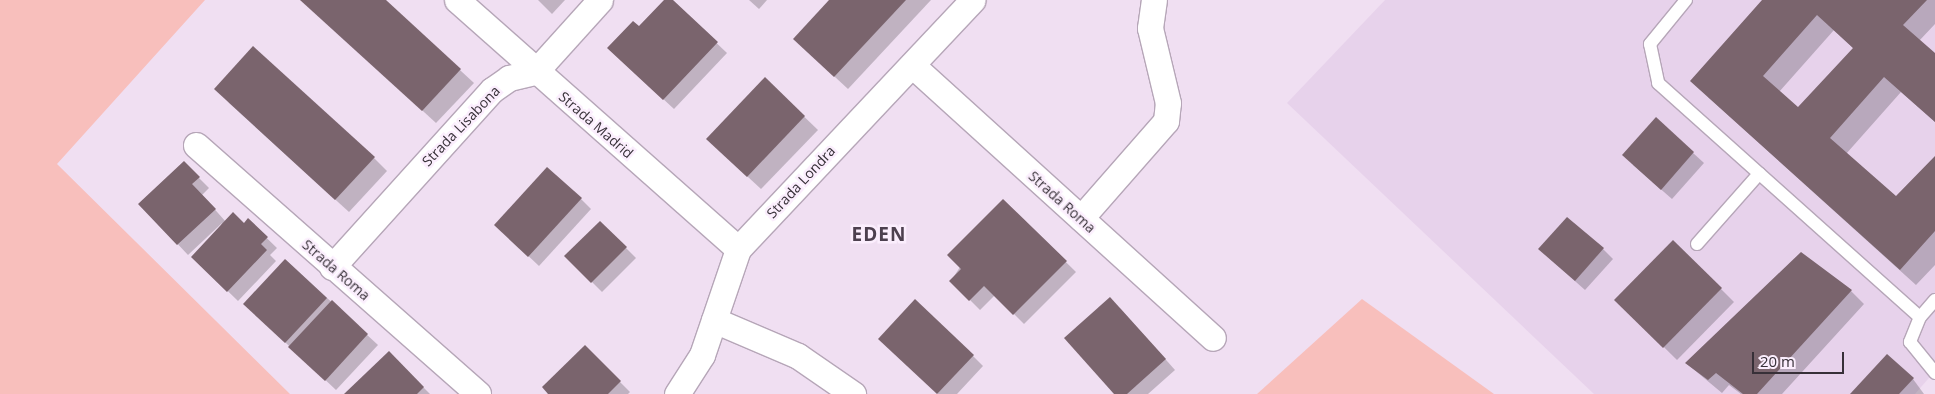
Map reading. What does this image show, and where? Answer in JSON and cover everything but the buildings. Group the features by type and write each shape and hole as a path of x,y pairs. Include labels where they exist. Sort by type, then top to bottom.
{"street":[{"name":"Strada Madrid","path":"457,0 535,72 738,249"},
{"path":"535,72 600,0"},
{"name":"Strada Londra","path":"677,394 693,374 738,249 973,0"},
{"path":"1081,218 1166,121 1168,103 1150,28 1154,0"},
{"name":"Strada Roma","path":"912,65 1213,338"},
{"name":"Strada Lisabona","path":"332,267 492,90 509,78 535,72"},
{"name":"Strada Roma","path":"196,145 478,394"},
{"path":"714,320 798,356 853,394"}],"lane":[{"path":"1686,0 1650,44 1658,83 1920,317"},
{"path":"1697,244 1759,174"},
{"path":"1935,300 1920,317 1910,342 1935,373"}],"shaded area":[{"path":"0,0 205,0 57,164 290,394 0,394"},
{"path":"1385,0 1935,0 1935,371 1915,394 1594,394 1287,103"},
{"path":"1362,299 1494,394 1257,394"}],"district":[{"name":"EDEN","path":"879,235"}]}
